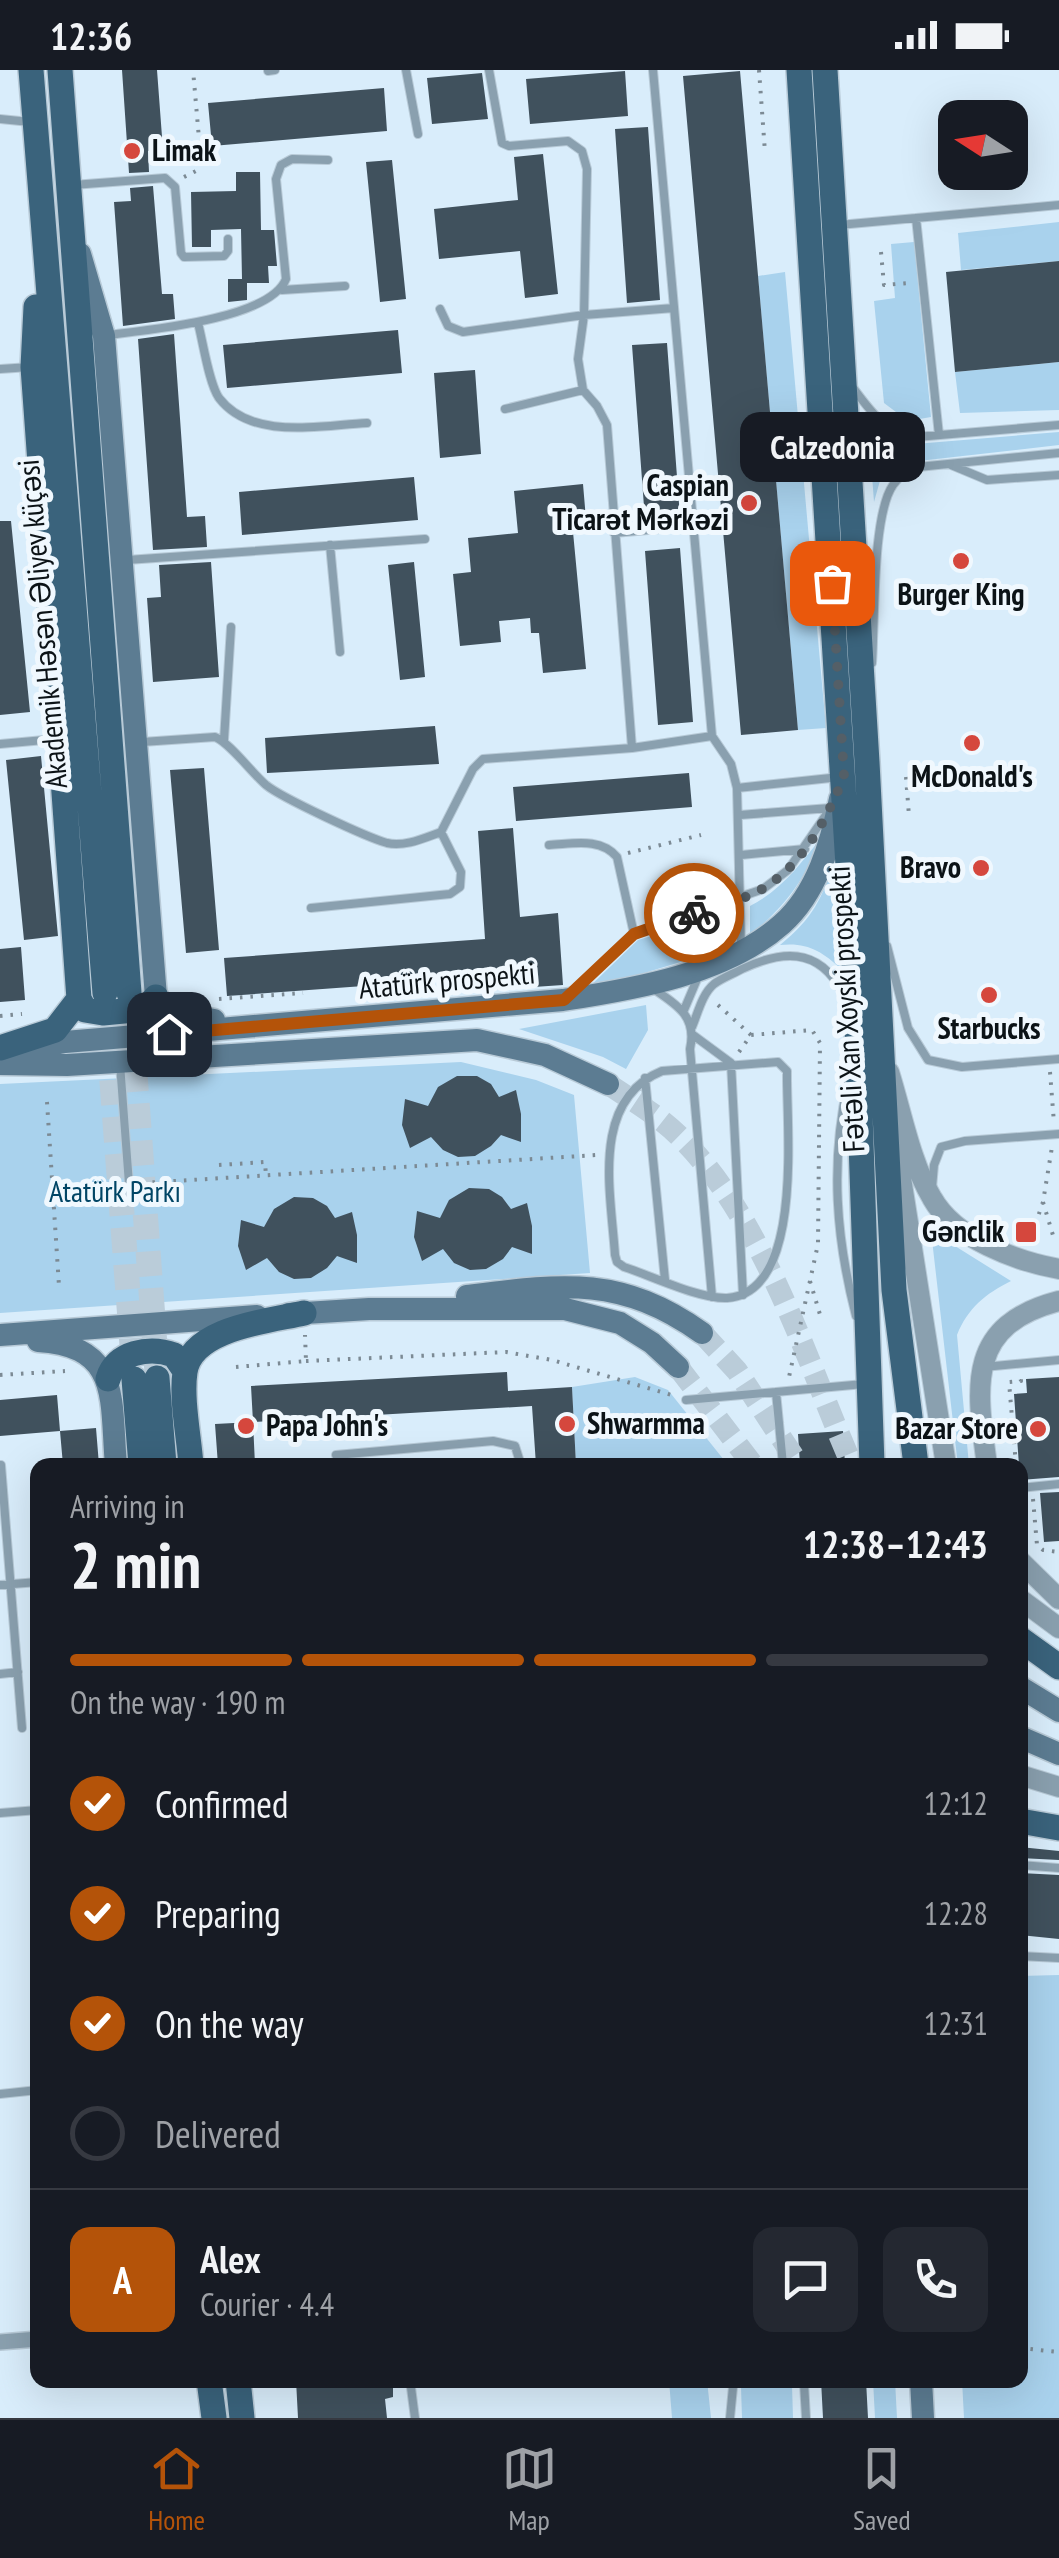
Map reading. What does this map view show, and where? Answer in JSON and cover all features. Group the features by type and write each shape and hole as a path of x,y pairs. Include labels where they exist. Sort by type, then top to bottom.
{"main road":[{"name":"Akademik Həsən Əliyev küçəsi","path":"31,70 117,993 60,70"},
{"path":"785,70 816,135"},
{"name":"Fətəli Xan Xoyski prospekti","path":"798,70 834,225 867,762 872,874 868,1374 872,1458"},
{"name":"Fətəli Xan Xoyski prospekti","path":"825,70 816,135 844,776 894,1290 915,1458"},
{"path":"816,135 836,70"},
{"path":"42,207 33,367 79,999 86,1010 103,1013 145,1009 156,997"},
{"path":"72,225 104,336 156,997 165,1008 188,1017 272,1026"},
{"name":"Atatürk prospekti","path":"0,1051 65,1042 564,1000 702,968 741,951 783,924 815,880 832,836 844,776"},
{"path":"0,1051 55,1030 79,999"},
{"name":"Atatürk prospekti","path":"0,1064 120,1062 476,1040 545,1055 608,1084"},
{"path":"369,1309 536,1287 593,1288 643,1298 702,1333"},
{"path":"0,1337 369,1309 543,1308 606,1317 638,1334 678,1367"},
{"path":"191,1458 185,1371 196,1348 207,1340 304,1313"},
{"path":"0,1337 73,1348 100,1365 108,1379"},
{"path":"115,1458 108,1379 111,1367 124,1356 160,1352 174,1355 185,1371"},
{"path":"141,1458 146,1379 163,1458"},
{"path":"1028,1646 1059,1667"},
{"path":"1028,1692 1059,1711"},
{"path":"1028,1740 1059,1754"},
{"path":"1028,1823 1059,1830"},
{"path":"1028,1833 1059,1830"},
{"path":"209,2388 211,2418"},
{"path":"239,2388 242,2418"},
{"path":"921,2388 923,2418"}],"street":[{"path":"869,1041 931,1197 944,1213 986,1245 1059,1268"},
{"path":"869,1041 945,1458"},
{"path":"986,1458 980,1388 990,1346 1004,1326 1027,1311 1059,1300"},
{"path":"1028,1569 1059,1599"},
{"path":"1028,1605 1059,1628"},
{"path":"1028,1777 1059,1786"},
{"path":"0,2342 30,2340"}],"lane":[{"path":"268,71 276,70"},
{"path":"406,70 418,134"},
{"path":"489,70 502,144 568,141 582,151 587,170 584,315 578,359 583,390 607,426 632,748"},
{"path":"653,70 712,736 731,764 740,815 741,951"},
{"path":"0,119 35,123"},
{"path":"104,336 198,323 269,300 282,290 286,279 276,179 281,165 292,159 328,160"},
{"path":"69,185 165,178 175,187 180,252 184,257 224,256 228,239"},
{"path":"834,225 1059,204"},
{"path":"916,218 939,435"},
{"path":"282,290 346,286"},
{"path":"440,309 448,326 463,332 584,315 674,308"},
{"path":"198,323 217,396 235,412 277,427 367,424"},
{"path":"0,368 33,367"},
{"path":"842,374 874,417 903,435 1059,426"},
{"path":"504,409 583,390"},
{"path":"867,762 884,506 892,486 904,473 947,463 1059,453"},
{"path":"947,463 987,480 1059,475"},
{"path":"614,533 692,526"},
{"path":"122,560 425,539"},
{"path":"330,546 340,652"},
{"path":"232,628 224,740 230,751 270,788 390,844 416,842 440,832 473,769 484,759 632,748 712,736"},
{"path":"137,742 214,736 224,740"},
{"path":"0,744 61,738"},
{"path":"737,788 844,776"},
{"path":"564,1000 634,934 742,898 763,889 788,870 830,808 844,776"},
{"path":"740,815 830,808"},
{"path":"311,908 450,894 460,887 461,872 440,832"},
{"path":"550,845 599,844 609,848 617,857 634,934"},
{"path":"741,855 805,848"},
{"path":"872,874 897,992 908,1028 928,1060 962,1068 1059,1059"},
{"path":"692,1031 712,986 767,958 790,955 820,964 831,975 869,1041"},
{"path":"684,1010 702,968"},
{"path":"646,983 684,1010 692,1031 712,1297"},
{"path":"692,1031 731,1063 743,1295"},
{"path":"120,1062 129,1184"},
{"path":"778,1062 787,1071 784,1229 765,1277 743,1295 712,1297 617,1262 609,1155 617,1112 645,1078 662,1071 731,1063 778,1062"},
{"path":"645,1078 665,1280"},
{"path":"931,1197 934,1165 941,1147 1057,1134"},
{"path":"982,1367 1059,1360"},
{"path":"686,1400 776,1392 868,1374"},
{"path":"776,1392 782,1458"},
{"path":"336,1455 493,1440 515,1446 519,1458"},
{"path":"1,1465 22,1728"},
{"path":"1028,1487 1059,1484"},
{"path":"0,1585 30,1583"},
{"path":"0,1674 18,1672"},
{"path":"0,1813 30,1811"},
{"path":"1028,1866 1059,1868"},
{"path":"1028,1956 1059,1958"},
{"path":"0,2094 30,2091"},
{"path":"411,2388 415,2418"},
{"path":"730,2418 733,2388"},
{"path":"804,2388 806,2418"}],"path":[{"path":"170,183 196,171 200,150 193,70"},
{"path":"759,70 765,152"},
{"path":"881,252 884,285 923,282"},
{"path":"906,778 908,816"},
{"path":"640,850 701,836"},
{"path":"204,1000 303,994"},
{"path":"718,1005 752,1035"},
{"path":"0,1016 22,1014"},
{"path":"48,1102 58,1286"},
{"path":"1032,1234 1057,1134"},
{"path":"53,1187 609,1155"},
{"path":"220,1165 265,1162 266,1177"},
{"path":"1043,1202 1055,1242"},
{"path":"809,1276 820,1318"},
{"path":"304,1313 306,1360"},
{"path":"236,1367 306,1360 506,1352 552,1360 686,1400"},
{"path":"0,1375 64,1370"},
{"path":"1015,1458 1008,1382 1020,1381 1020,1376"},
{"path":"1031,1487 1037,1545 1059,1552"},
{"path":"1028,2349 1059,2352"}],"green space":[{"path":"1059,222 1059,261 961,270 958,233"},
{"path":"914,242 931,417 908,421 884,403 874,301 895,298 891,244"},
{"path":"785,272 826,728 798,730 758,276"},
{"path":"1059,362 1059,410 960,413 955,372"},
{"path":"868,422 889,441 903,445 1059,432 1059,445 901,463 881,477 874,502"},
{"path":"820,839 792,892 750,936 750,906 780,885"},
{"path":"835,859 841,969 814,949 780,945 815,907"},
{"path":"734,912 733,946 585,991 638,940"},
{"path":"646,1005 648,1030 626,1069 603,1057 519,1029"},
{"name":"Atatürk Parkı","path":"461,1062 536,1080 574,1095 590,1273 0,1313 0,1084"},
{"path":"931,1231 1011,1281 978,1303 957,1335 968,1458 957,1457"},
{"path":"635,1377 668,1390 722,1458 576,1458 572,1387"},
{"path":"1059,1975 1059,2418 964,2418 962,2388 1028,2388 1028,1976"},
{"path":"670,2388 708,2388 711,2418 672,2418"},
{"path":"741,2388 792,2388 793,2418 742,2418"},
{"path":"873,2388 895,2388 897,2418 875,2418"}],"building":[{"path":"122,70 157,70 163,150 148,151 149,172 129,173"},
{"path":"625,71 628,116 530,124 526,79"},
{"name":"Caspian Ticarət Mərkəzi","path":"740,71 798,730 741,735 683,76"},
{"path":"482,73 488,119 432,124 427,78"},
{"path":"384,88 387,131 212,146 208,103"},
{"path":"648,127 660,300 627,303 615,129"},
{"path":"543,154 558,294 525,298 520,251 439,259 434,209 518,200 514,157"},
{"path":"392,160 406,299 380,302 366,162"},
{"path":"236,172 260,172 261,230 274,230 277,266 268,266 269,283 247,283 247,300 228,302 228,279 242,279 241,229 211,230 211,247 192,247 191,192 236,191"},
{"path":"153,186 162,294 173,294 175,319 123,326 114,202 131,201 130,188"},
{"path":"1059,261 1059,362 955,372 946,272"},
{"path":"398,330 402,373 227,388 223,345"},
{"path":"174,334 187,517 205,516 207,547 153,550 138,339"},
{"path":"667,343 680,517 645,520 632,345"},
{"path":"475,370 481,454 440,458 434,373"},
{"path":"414,477 418,520 242,535 239,492"},
{"path":"583,484 587,531 573,532 586,669 543,673 539,633 531,633 530,618 499,621 501,642 460,646 453,574 471,572 468,538 518,533 514,491"},
{"path":"0,521 11,521 30,712 0,715"},
{"path":"680,548 693,722 658,725 645,551"},
{"path":"211,562 219,677 153,682 147,598 161,597 159,565"},
{"path":"414,562 425,677 400,680 388,565"},
{"path":"435,726 439,764 267,773 265,738"},
{"path":"41,756 58,936 24,940 6,760"},
{"path":"204,768 219,950 186,953 170,770"},
{"path":"689,773 692,807 516,821 513,787"},
{"path":"513,828 520,917 558,913 563,985 488,990 487,977 227,996 224,958 485,939 478,831"},
{"path":"21,947 25,1000 0,1002 0,949"},
{"path":"457,1076 477,1076 491,1084 499,1097 516,1090 521,1142 501,1135 475,1156 458,1157 443,1150 431,1137 410,1148 402,1125 405,1099 428,1106 438,1087"},
{"path":"469,1188 489,1189 511,1209 527,1203 532,1254 512,1247 503,1259 486,1269 470,1270 454,1263 443,1249 422,1261 414,1237 417,1211 440,1218 449,1200"},
{"path":"294,1197 313,1198 327,1206 335,1218 352,1212 357,1263 337,1256 311,1278 294,1279 279,1272 267,1258 246,1270 238,1246 241,1220 264,1227 274,1209"},
{"path":"507,1372 508,1391 572,1387 576,1458 536,1458 532,1406 253,1422 251,1386"},
{"name":"Bazar Store","path":"1059,1377 1059,1477 1028,1479 1028,1458 1018,1458 1014,1394 1027,1393 1026,1379"},
{"path":"57,1395 60,1431 0,1436 0,1400"},
{"path":"253,1422 255,1458 217,1458 215,1424"},
{"path":"96,1428 98,1458 62,1458 60,1431"},
{"path":"843,1431 845,1458 800,1458 798,1434"},
{"path":"1059,1492 1059,1541 1044,1542 1040,1493"},
{"path":"1028,1848 1059,1851 1059,1860 1028,1858"},
{"path":"1028,1873 1059,1875 1059,1939 1028,1936"},
{"path":"296,2388 393,2388 393,2397 385,2399 387,2418 298,2418"},
{"path":"821,2388 866,2388 868,2418 823,2418"}],"tunnel":[{"path":"129,993 157,1373"},
{"path":"109,1043 134,1372"},
{"path":"608,1084 682,1139 737,1210 781,1293 849,1458"},
{"path":"702,1333 737,1371 794,1458"},
{"path":"678,1367 748,1458"}],"way so far":[{"path":"694,913 763,889 788,870 821,827 838,793 844,776 832,583"}],"place":[{"name":"Limak","path":"132,151"},
{"name":"Caspian Ticarət Mərkəzi","path":"749,503"},
{"name":"Burger King","path":"961,561"},
{"name":"Calzedonia","path":"832,583"},
{"name":"McDonald's","path":"972,743"},
{"name":"Bravo","path":"981,868"},
{"name":"Starbucks","path":"989,995"},
{"name":"Gənclik","path":"1026,1232"},
{"name":"Shwarmma","path":"567,1424"},
{"name":"Papa John's","path":"246,1426"},
{"name":"Bazar Store","path":"1038,1429"}],"route":[{"path":"169,1034 564,1000 634,934 694,913"}]}
